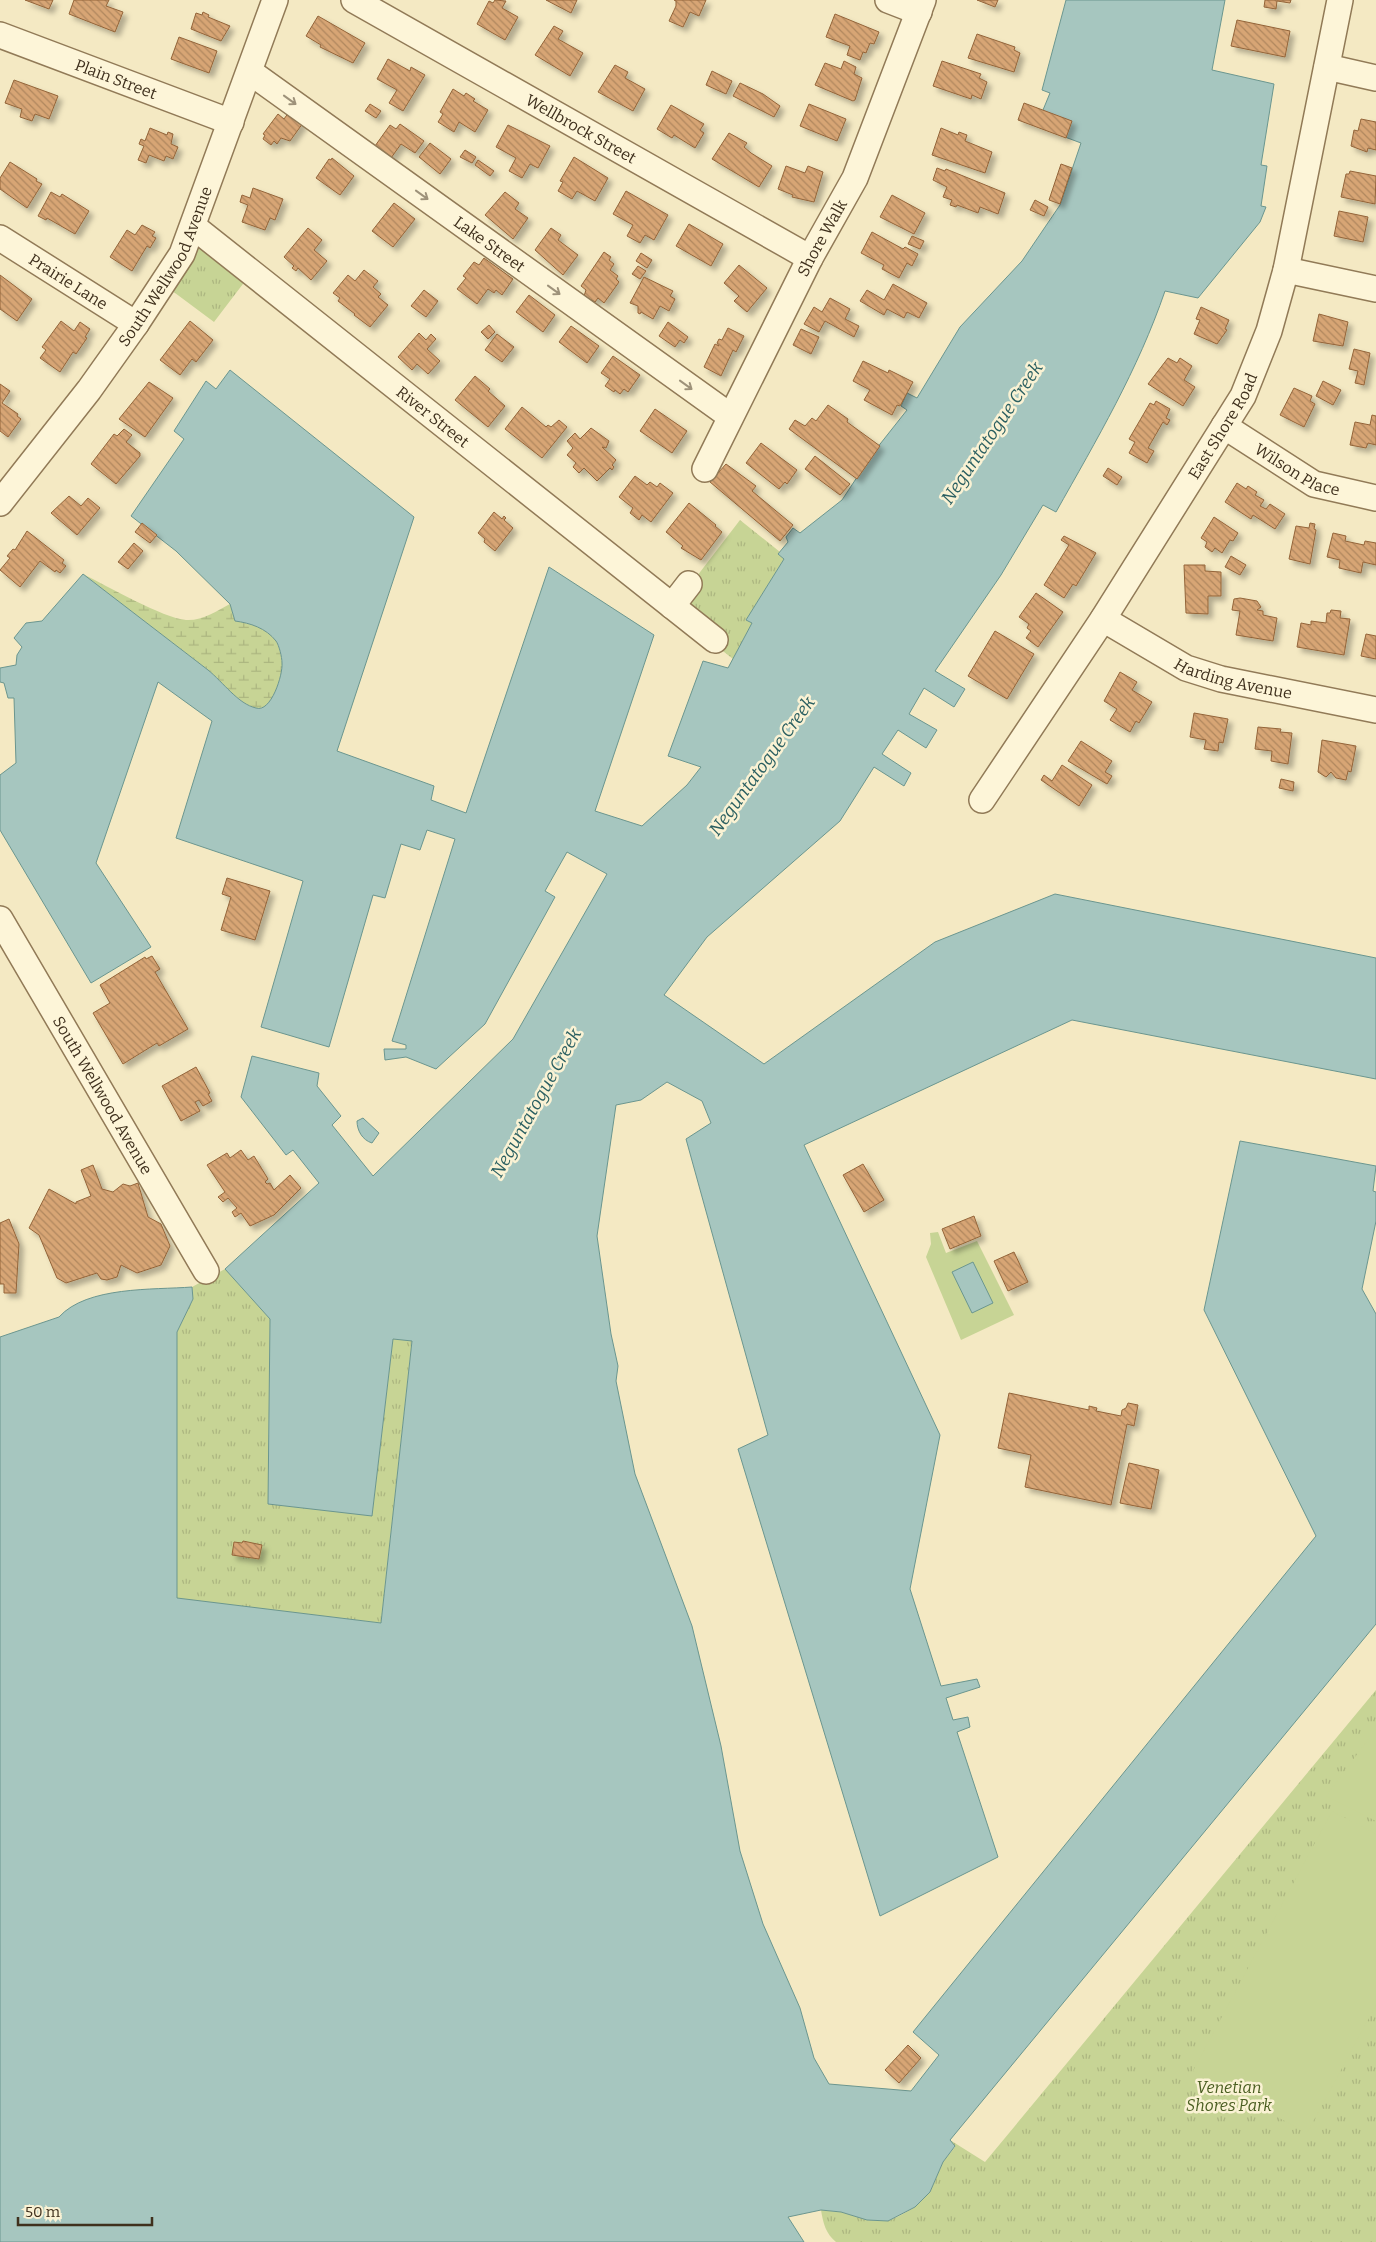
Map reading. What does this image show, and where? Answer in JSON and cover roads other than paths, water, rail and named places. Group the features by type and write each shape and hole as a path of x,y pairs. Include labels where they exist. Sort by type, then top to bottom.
{"street":[{"name":"South Wellwood Avenue","path":"5,489 89,390 170,274 194,227 275,0"},
{"name":"Wellbrock Street","path":"354,0 810,258"},
{"path":"888,0 921,6"},
{"name":"East Shore Road","path":"982,800 1102,619 1244,396 1258,363 1286,270 1340,0"},
{"name":"Shore Walk","path":"705,469 810,258 855,178 921,6"},
{"name":"Plain Street","path":"0,35 231,122"},
{"path":"1327,67 1376,78"},
{"name":"Lake Street","path":"250,72 730,416"},
{"name":"River Street","path":"194,227 715,640"},
{"name":"Prairie Lane","path":"0,238 136,324"},
{"path":"1286,270 1376,289"},
{"name":"Wilson Place","path":"1224,426 1314,484 1376,498"},
{"path":"672,606 689,584"},
{"name":"Harding Avenue","path":"1102,619 1168,659 1193,670 1221,679 1376,710"},
{"name":"South Wellwood Avenue","path":"0,919 206,1271"}],"water":[{"name":"Neguntatogue Creek","path":"1066,0 1225,0 1212,70 1274,84 1261,165 1267,166 1261,206 1266,207 1260,222 1198,298 1165,291 1129,376 1056,512 1043,505 1001,575 935,671 965,689 954,707 924,688 909,714 937,730 926,748 898,730 882,754 911,773 904,786 874,767 840,821 707,937 664,995 764,1064 935,942 1055,894 1376,958 1376,1079 1072,1020 804,1145 940,1435 910,1589 941,1686 977,1679 980,1687 946,1698 953,1720 968,1717 970,1727 957,1732 998,1857 880,1916 738,1449 768,1435 686,1139 711,1123 702,1101 667,1082 641,1100 616,1105 597,1236 611,1334 618,1366 616,1381 635,1474 692,1626 721,1746 740,1851 763,1924 800,2008 814,2058 829,2084 911,2091 939,2055 913,2032 1316,1536 1204,1310 1240,1141 1376,1166 1373,1191 1376,1192 1376,1221 1362,1289 1376,1314 1376,1624 950,2140 955,2146 943,2162 930,2192 915,2207 888,2221 867,2220 841,2212 821,2210 788,2217 804,2242 0,2242 0,1337 59,1317 71,1307 103,1295 140,1290 192,1287 193,1299 177,1332 177,1598 381,1623 412,1341 393,1339 372,1516 268,1504 270,1319 225,1269 319,1183 293,1150 286,1155 241,1097 252,1056 319,1073 317,1086 341,1116 332,1125 373,1176 513,1039 607,874 567,852 545,891 555,897 485,1024 436,1069 406,1057 385,1060 384,1049 406,1049 406,1045 392,1041 455,839 427,830 420,850 401,844 385,898 373,895 329,1047 261,1027 303,881 176,838 212,721 158,682 96,863 151,947 91,983 0,830 0,775 16,763 14,698 8,698 4,683 0,682 0,668 16,665 17,655 22,647 14,638 26,623 42,621 83,574 208,670 243,702 256,708 267,705 275,692 282,669 281,654 276,641 272,636 257,627 235,621 230,604 176,551 131,516 184,439 174,431 206,381 216,389 230,370 414,517 337,751 434,786 431,800 466,813 549,567 654,635 595,811 642,826 687,785 701,767 668,756 703,661 728,668 752,623 746,620 784,559 778,554 788,542 786,537 793,528 800,533 842,500 873,453 907,410 901,406 907,393 917,398 960,327 1022,261 1060,205 1081,143 1065,137 1043,110 1050,93 1042,90"},
{"path":"363,1118 379,1133 372,1143 365,1140 359,1131 357,1121"},
{"path":"973,1262 993,1303 972,1313 952,1272"}],"park label":[{"name":"Venetian Shores Park","path":"1229,2096"}]}
